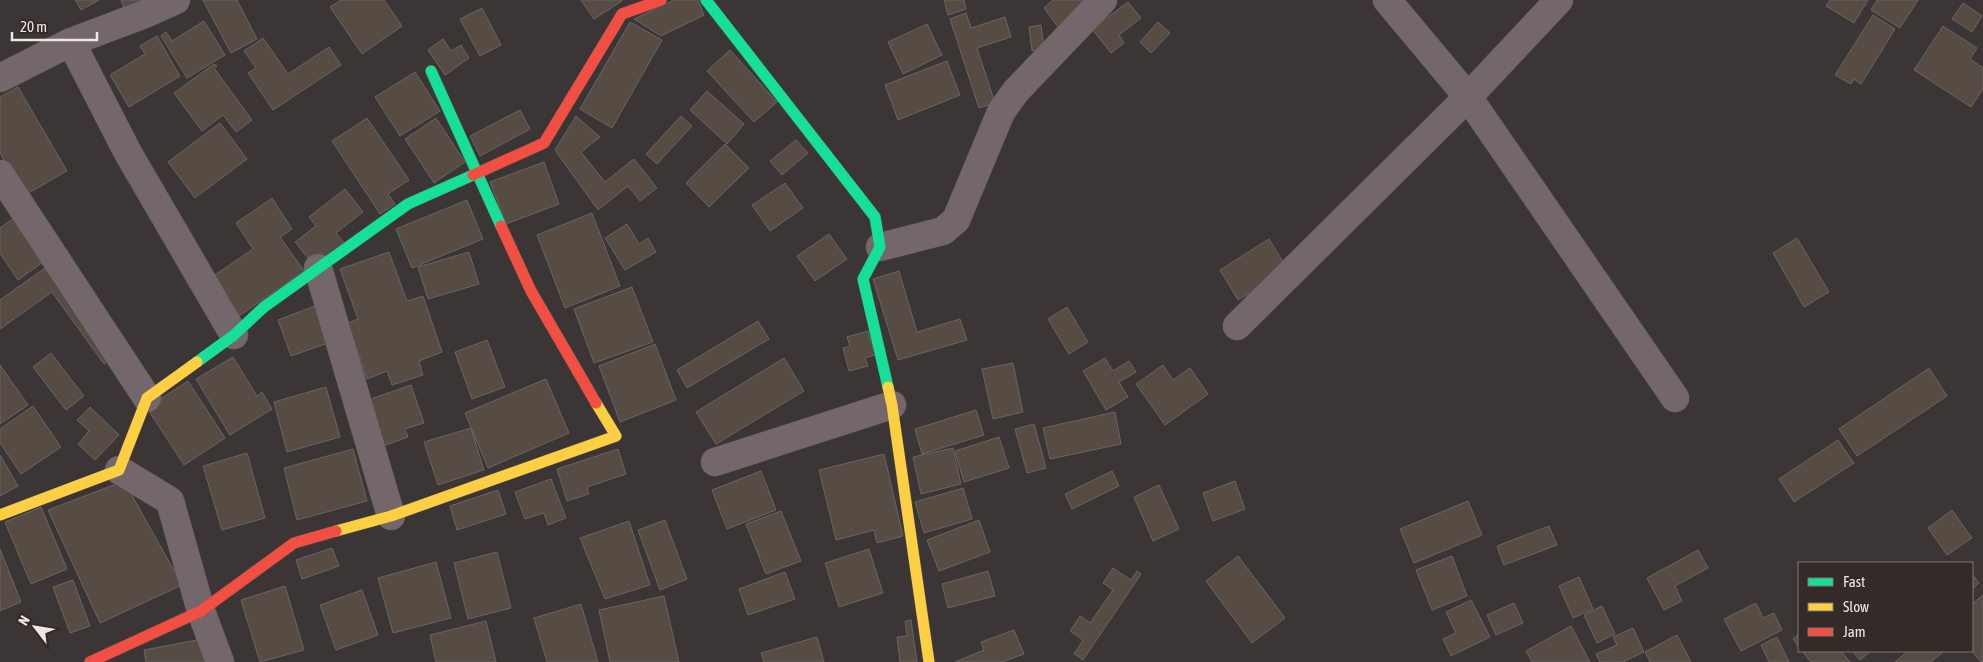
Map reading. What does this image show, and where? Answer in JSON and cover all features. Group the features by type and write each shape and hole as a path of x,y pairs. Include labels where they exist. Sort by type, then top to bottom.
{"street":[{"path":"0,78 72,42 176,0"},
{"path":"0,515 119,470 147,398 234,335 264,307 408,204 544,143 622,14 661,0"},
{"path":"706,0 875,217 880,247 862,279 892,405 929,662"},
{"path":"880,247 943,231 956,220 1001,112 1016,91 1103,0"},
{"path":"1387,0 1468,98 1675,398"},
{"path":"1237,326 1468,98 1559,0"},
{"path":"72,42 128,152 234,335"},
{"path":"90,662 201,612 294,543 391,516 616,436 531,291 431,71"},
{"path":"0,174 147,398"},
{"path":"318,268 391,516"},
{"path":"715,462 892,405"},
{"path":"119,470 170,501 201,612 220,662"}],"building":[{"path":"75,0 99,0 81,10"},
{"path":"121,0 144,0 124,8"},
{"path":"203,0 237,0 257,39 231,53"},
{"path":"341,0 384,0 402,26 362,54 330,7"},
{"path":"581,0 622,0 622,1 594,19"},
{"path":"674,0 698,0 704,15 661,36 634,19"},
{"path":"944,0 964,0 966,9 948,15"},
{"path":"1053,0 1086,0 1088,3 1058,27 1044,8"},
{"path":"1830,0 1868,0 1854,23 1826,6"},
{"path":"1877,0 1918,0 1900,28 1871,10"},
{"path":"1128,2 1141,18 1119,35 1124,43 1111,53 1092,29"},
{"path":"1963,3 1982,16 1972,32 1952,19"},
{"path":"482,8 501,45 480,56 460,19"},
{"path":"966,13 971,28 1005,17 1011,37 977,48 995,103 979,108 950,19"},
{"path":"1873,15 1895,29 1861,84 1854,79 1851,84 1835,75"},
{"path":"204,21 225,55 187,78 161,36 166,32 172,41"},
{"path":"630,22 662,40 612,128 580,109"},
{"path":"1158,22 1170,33 1151,53 1140,42"},
{"path":"927,24 942,55 903,74 888,42"},
{"path":"1041,25 1044,50 1032,51 1029,27"},
{"path":"1943,26 1977,48 1970,59 1983,68 1983,89 1971,107 1914,70"},
{"path":"157,36 180,76 129,107 110,75 145,54 140,46"},
{"path":"263,38 288,74 329,47 341,65 273,110 248,73 256,68 244,51"},
{"path":"443,39 451,51 461,45 469,58 445,75 428,50"},
{"path":"730,50 777,102 754,122 707,71"},
{"path":"947,61 960,95 898,120 885,85"},
{"path":"214,64 217,66 214,68 252,120 236,132 223,115 202,131 174,93"},
{"path":"415,72 440,111 400,136 375,97"},
{"path":"18,87 67,171 25,195 0,153 0,97"},
{"path":"707,91 744,124 727,144 690,110"},
{"path":"520,110 530,129 480,156 470,136"},
{"path":"576,116 600,137 581,152 605,182 634,159 657,188 640,201 628,186 598,210 555,150"},
{"path":"681,116 692,126 657,164 646,154"},
{"path":"367,118 409,180 388,194 395,204 380,214 332,141"},
{"path":"436,118 465,162 434,183 405,139"},
{"path":"220,123 247,159 195,198 168,162"},
{"path":"796,140 808,153 782,175 770,161"},
{"path":"725,144 749,168 709,207 686,183"},
{"path":"544,162 559,204 506,224 490,182"},
{"path":"785,183 803,208 770,231 752,205"},
{"path":"345,189 363,212 336,233 345,244 315,267 295,242 316,226 309,217"},
{"path":"272,198 292,229 280,237 304,271 239,316 212,277 253,249 236,223"},
{"path":"467,200 483,239 412,268 396,229"},
{"path":"592,213 620,286 565,308 537,235"},
{"path":"14,218 43,262 18,280 0,253 0,228"},
{"path":"627,224 639,244 648,238 656,252 625,270 605,238"},
{"path":"829,234 847,259 815,281 797,256"},
{"path":"1797,238 1829,292 1804,307 1773,253"},
{"path":"1269,239 1288,270 1238,300 1220,270"},
{"path":"389,252 407,301 423,296 442,352 419,361 423,375 392,385 387,371 367,379 348,323 358,319 340,269"},
{"path":"469,252 479,284 428,299 418,267"},
{"path":"52,263 117,355 104,364 52,292 0,329 0,300"},
{"path":"899,271 917,332 960,319 967,340 898,360 873,279"},
{"path":"632,287 653,342 594,363 574,309"},
{"path":"315,306 328,343 291,356 278,320"},
{"path":"1067,307 1088,342 1069,354 1048,319"},
{"path":"758,321 769,339 687,388 677,370"},
{"path":"868,331 875,355 865,358 868,366 849,371 843,348 850,346 847,337"},
{"path":"487,340 505,387 472,399 455,352"},
{"path":"655,344 676,400 620,422 599,366"},
{"path":"51,353 84,396 66,410 33,367"},
{"path":"233,357 257,396 262,392 272,409 230,435 196,379"},
{"path":"784,358 804,391 716,444 696,412"},
{"path":"1105,358 1113,371 1129,361 1136,372 1119,382 1128,397 1106,410 1083,371"},
{"path":"1013,363 1023,412 993,419 982,369"},
{"path":"0,365 28,405 0,424"},
{"path":"1163,365 1173,380 1190,368 1208,394 1165,425 1136,384"},
{"path":"1929,368 1947,396 1857,456 1839,429"},
{"path":"546,379 569,433 488,468 465,413"},
{"path":"188,381 225,438 184,465 147,408"},
{"path":"411,385 424,423 405,429 408,437 380,447 365,401"},
{"path":"326,387 340,437 287,452 274,402"},
{"path":"33,406 61,447 21,474 0,443 0,429"},
{"path":"90,407 119,435 95,460 78,444 89,431 77,420"},
{"path":"976,410 984,435 922,454 915,429"},
{"path":"1115,412 1121,444 1050,459 1043,428"},
{"path":"1034,424 1046,468 1027,473 1015,429"},
{"path":"471,428 484,470 438,485 424,442"},
{"path":"999,437 1009,468 964,482 955,451"},
{"path":"1838,440 1854,463 1794,502 1779,479"},
{"path":"953,448 961,484 921,494 913,457"},
{"path":"353,449 367,501 297,520 284,468"},
{"path":"618,449 626,474 587,487 589,494 567,501 557,469"},
{"path":"247,453 265,518 222,530 203,466"},
{"path":"884,454 903,536 877,543 874,530 836,540 819,470"},
{"path":"0,455 18,486 0,496"},
{"path":"761,471 776,510 727,529 712,490"},
{"path":"1112,471 1119,486 1072,509 1065,494"},
{"path":"551,479 566,518 548,525 544,513 525,519 515,492"},
{"path":"124,481 182,585 100,623 48,510"},
{"path":"1235,481 1245,509 1213,521 1203,493"},
{"path":"1159,485 1179,529 1153,541 1134,497"},
{"path":"963,488 972,519 924,533 915,502"},
{"path":"498,490 506,514 457,530 450,506"},
{"path":"1468,501 1482,535 1414,563 1400,529"},
{"path":"41,507 67,569 31,584 5,522"},
{"path":"1952,510 1972,538 1947,555 1928,528"},
{"path":"781,511 801,561 766,574 746,524"},
{"path":"665,520 687,579 660,590 638,530"},
{"path":"979,520 990,552 939,571 927,540"},
{"path":"629,521 650,585 605,599 580,538"},
{"path":"1549,526 1557,545 1504,565 1497,546"},
{"path":"332,548 339,566 302,579 296,560"},
{"path":"0,549 21,602 0,611"},
{"path":"869,549 883,593 839,607 825,563"},
{"path":"1698,550 1708,568 1675,586 1682,601 1664,610 1647,578"},
{"path":"497,552 511,608 468,619 454,563"},
{"path":"1238,556 1285,618 1252,643 1206,581"},
{"path":"1452,556 1467,596 1432,610 1416,570"},
{"path":"436,562 451,618 393,633 378,578"},
{"path":"1113,568 1131,580 1137,571 1141,574 1083,660 1074,654 1083,640 1070,631 1080,616 1090,623 1113,590 1103,583"},
{"path":"988,571 995,596 948,608 942,584"},
{"path":"785,572 795,599 748,615 739,589"},
{"path":"1973,575 1979,583 1973,588"},
{"path":"1579,577 1593,609 1573,618 1559,586"},
{"path":"73,580 90,626 70,633 53,587"},
{"path":"285,586 304,650 260,662 241,600"},
{"path":"362,590 378,635 336,650 320,605"},
{"path":"1983,595 1983,662 1973,652 1973,603"},
{"path":"664,596 679,662 610,662 599,610"},
{"path":"1471,600 1490,637 1451,656 1443,639 1456,633 1446,612"},
{"path":"1514,603 1523,623 1496,635 1487,615"},
{"path":"1756,603 1763,618 1774,613 1782,630 1741,651 1724,619"},
{"path":"581,604 598,662 547,662 534,618"},
{"path":"1602,606 1615,634 1597,643 1584,615"},
{"path":"911,620 917,662 900,662 897,637 907,636 905,621"},
{"path":"486,621 496,662 436,662 430,635"},
{"path":"1571,626 1590,662 1532,662 1526,651"},
{"path":"1633,628 1644,652 1623,662 1600,662 1596,654 1617,645 1613,637"},
{"path":"1014,630 1024,654 1002,662 955,662 984,650 981,642"},
{"path":"1677,635 1691,662 1650,662 1645,652"},
{"path":"1798,635 1798,646 1793,639"},
{"path":"817,637 824,662 764,662 761,653"},
{"path":"1777,637 1789,662 1769,662 1761,645"},
{"path":"207,638 212,662 146,662 144,650"},
{"path":"1803,652 1842,652 1850,662 1811,662"},
{"path":"1853,652 1870,652 1860,660"},
{"path":"1907,652 1943,652 1931,662 1895,662"}],"traffic: fast":[{"path":"706,0 875,217 880,247 863,279 888,387"},
{"path":"431,71 501,226"},
{"path":"197,362 234,335 264,307 408,204 473,175"}],"traffic: slow":[{"path":"0,515 119,470 147,398 197,362"},
{"path":"888,387 929,662"},
{"path":"336,531 391,516 616,436 596,403"}],"traffic: jam":[{"path":"473,175 544,143 622,14 661,0"},
{"path":"501,226 531,291 596,403"},
{"path":"90,662 201,611 294,543 336,531"}]}
